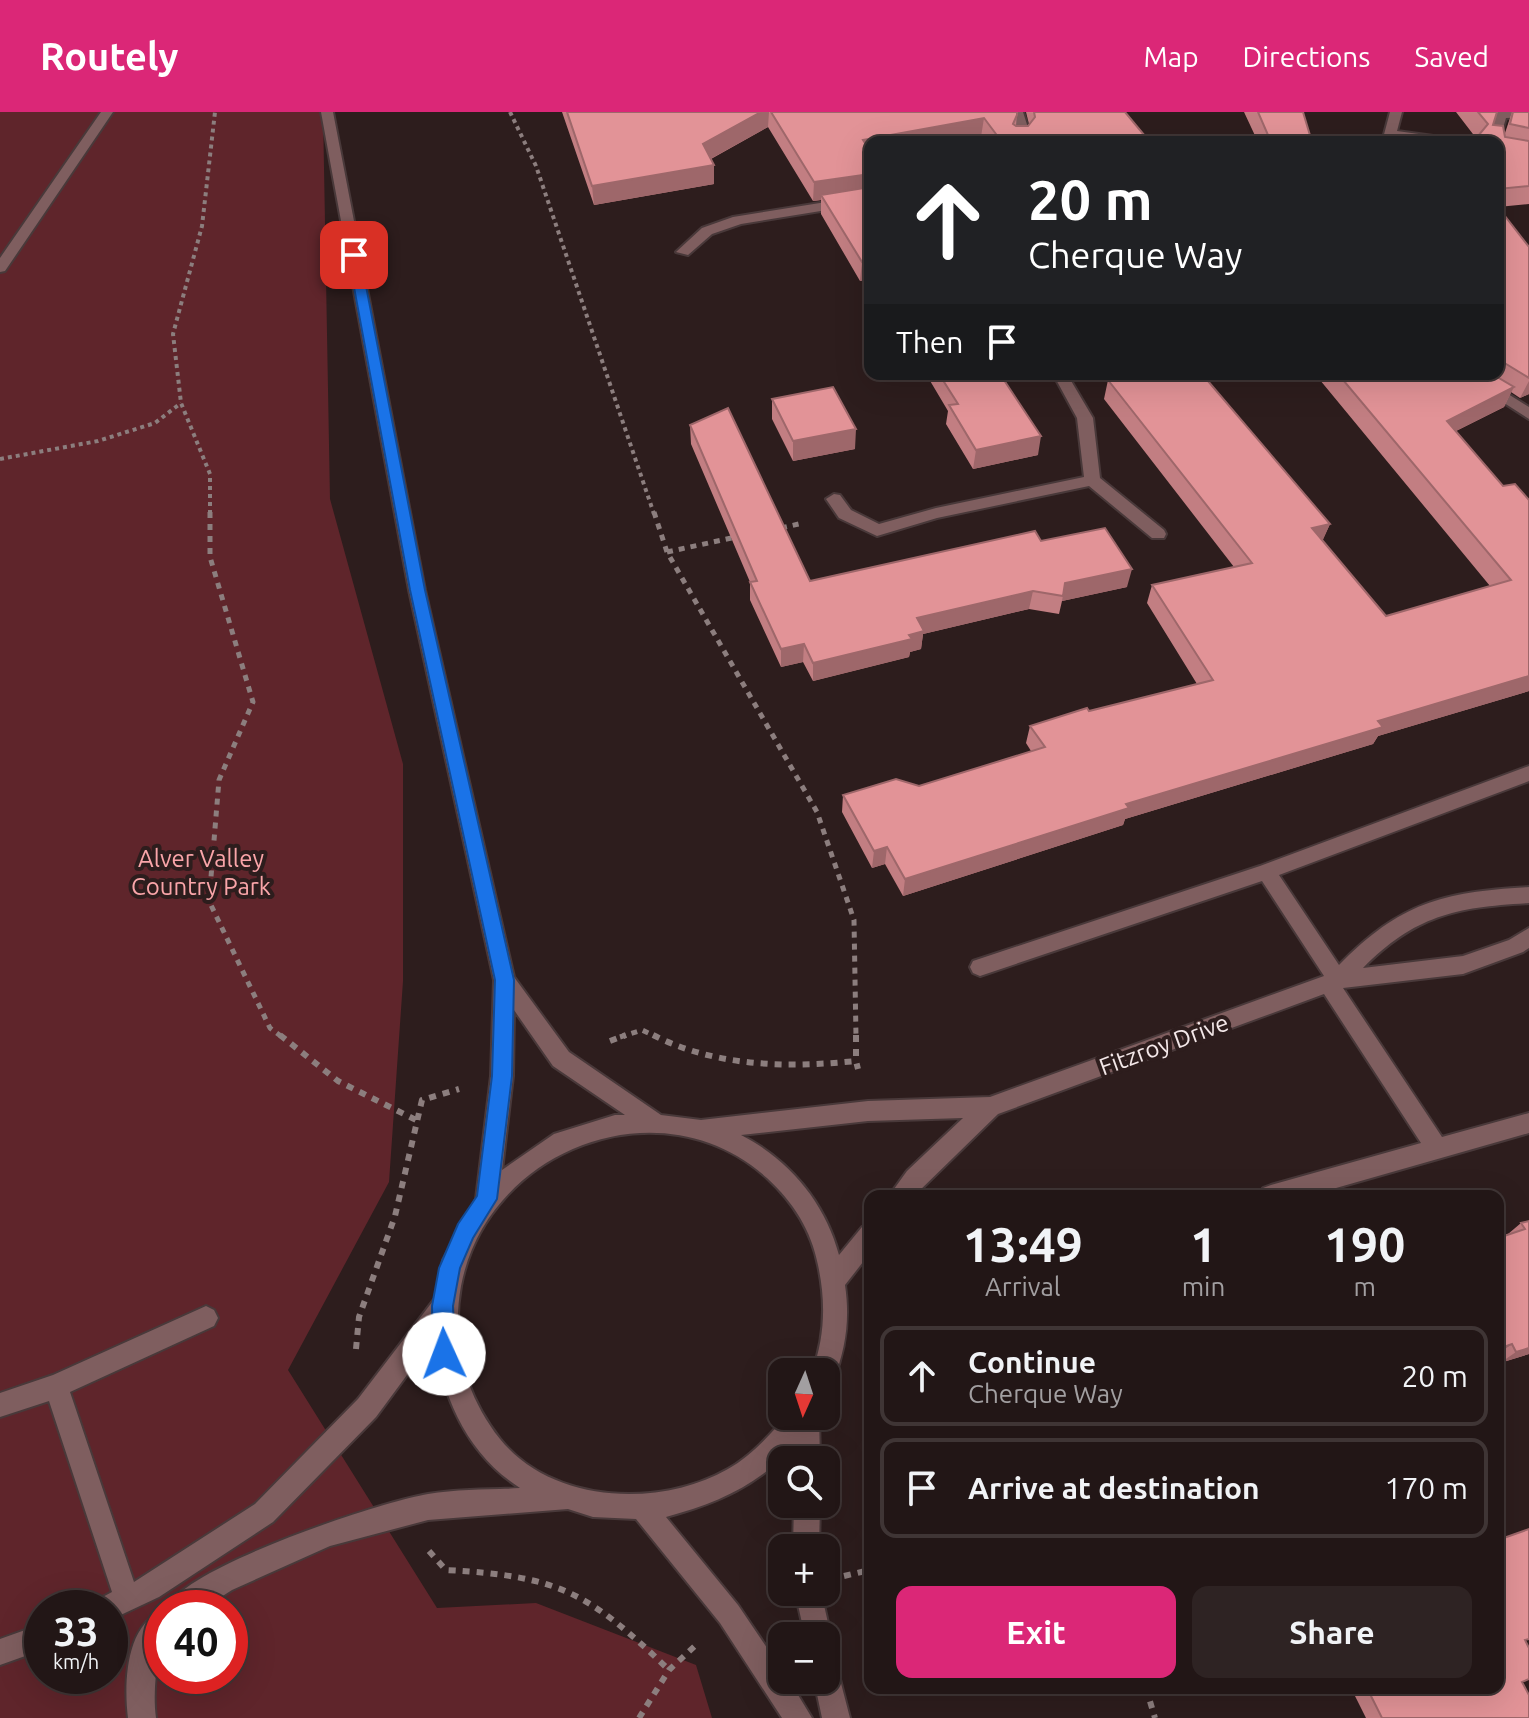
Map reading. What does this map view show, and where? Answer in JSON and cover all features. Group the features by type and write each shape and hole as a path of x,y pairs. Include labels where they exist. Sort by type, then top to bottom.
{"street":[{"path":"0,268 107,112"},
{"path":"327,112 417,590 504,980 502,1076 487,1199"},
{"path":"1017,112 1023,136"},
{"path":"1390,136 1396,112"},
{"path":"1495,136 1500,115 1529,113"},
{"path":"683,252 707,231 738,220 864,200"},
{"path":"1063,380 1085,418 1092,480 1158,534"},
{"path":"1475,380 1529,414"},
{"path":"834,499 845,514 877,530 936,513 1092,480"},
{"path":"980,967 1266,872 1529,773"},
{"path":"1266,872 1436,1147"},
{"name":"Fitzroy Drive","path":"1333,982 1379,940 1419,914 1478,898 1529,895"},
{"name":"Fitzroy Drive","path":"701,1129 868,1111 990,1107 1333,982 1463,965 1516,946 1529,936"},
{"path":"504,980 561,1059 653,1122"},
{"name":"Fitzroy Drive","path":"905,1190 990,1107"},
{"path":"792,1430 777,1447 737,1478 692,1499 643,1508 604,1507 565,1498 520,1475 484,1442 458,1400 444,1354 443,1306 450,1268 465,1231 487,1199 521,1166 562,1141 607,1126 653,1122 701,1129 750,1150 790,1183 819,1228 835,1279 836,1323 827,1358"},
{"path":"1291,1190 1529,1123"},
{"path":"835,1279 864,1243"},
{"path":"128,1598 150,1588 264,1513 357,1418 443,1306"},
{"path":"0,1405 56,1386 206,1318"},
{"path":"56,1386 113,1590"},
{"path":"209,1590 328,1534 428,1507 565,1498"},
{"path":"643,1508 729,1614 798,1718"},
{"path":"0,1652 24,1643"},
{"path":"142,1718 140,1663 144,1652"},
{"path":"831,1694 836,1718"}],"path":[{"path":"215,112 202,226 173,334 181,403 210,474 210,557 253,702 219,780 209,901 270,1028 338,1081 418,1121"},
{"path":"510,112 536,166 667,552 817,812 854,920 856,1061 868,1111"},
{"path":"0,459 98,441 155,423 181,403"},
{"path":"561,1059 642,1030 687,1051 751,1062 820,1065 856,1061"},
{"path":"357,1418 355,1321 389,1235 422,1100 502,1076"},
{"path":"398,1515 446,1570 501,1573 556,1585 624,1626 669,1670 639,1718"},
{"path":"1148,1694 1155,1718"}],"green space":[{"name":"Alver Valley Country Park","path":"0,112 323,112 330,499 403,764 403,981 389,1182 288,1370 437,1608 536,1603 696,1665 712,1718 0,1718"}],"building":[{"path":"567,112 761,112 703,144 714,165 592,186"},
{"path":"771,112 1017,112 1013,124 1028,126 1035,117 1034,112 1125,112 1145,136 998,136 984,118 885,136 864,136 864,175 814,182"},
{"path":"1258,112 1303,112 1310,136 1268,136"},
{"path":"1478,112 1497,112 1493,125 1503,126 1505,137 1529,141 1529,186 1504,188 1504,136 1478,136 1488,124"},
{"path":"1513,112 1529,112 1529,128 1510,124"},
{"path":"864,188 864,261 862,262 821,195"},
{"path":"1504,215 1529,247 1529,378 1504,363"},
{"path":"943,380 1004,380 1041,436 976,450 949,405 958,404"},
{"path":"1108,380 1207,380 1330,524 1312,528 1386,616 1511,580 1343,380 1502,380 1514,387 1447,421 1503,486 1515,484 1529,500 1529,676 1378,721 1383,727 1126,804 1129,808 905,879 887,847 874,851 843,795 896,779 919,786 1045,747 1030,726 1087,708 1089,711 1213,680 1152,585 1252,563"},
{"path":"833,387 856,429 793,441 772,399"},
{"path":"728,408 810,581 1035,531 1041,541 1105,528 1132,569 1065,583 1063,596 1033,591 917,618 924,631 909,635 912,639 813,663 804,644 781,649 750,582 757,581 690,425"},
{"path":"1529,1221 1529,1348 1516,1352 1512,1344 1504,1347 1504,1236 1525,1229 1521,1223"},
{"path":"1529,1529 1529,1639 1525,1640 1529,1648 1529,1679 1522,1682 1529,1695 1529,1718 1382,1718 1370,1694 1504,1694 1504,1538"}],"route":[{"path":"354,255 417,590 504,980 502,1076 487,1199 465,1231 450,1268 443,1306 444,1354"}]}
